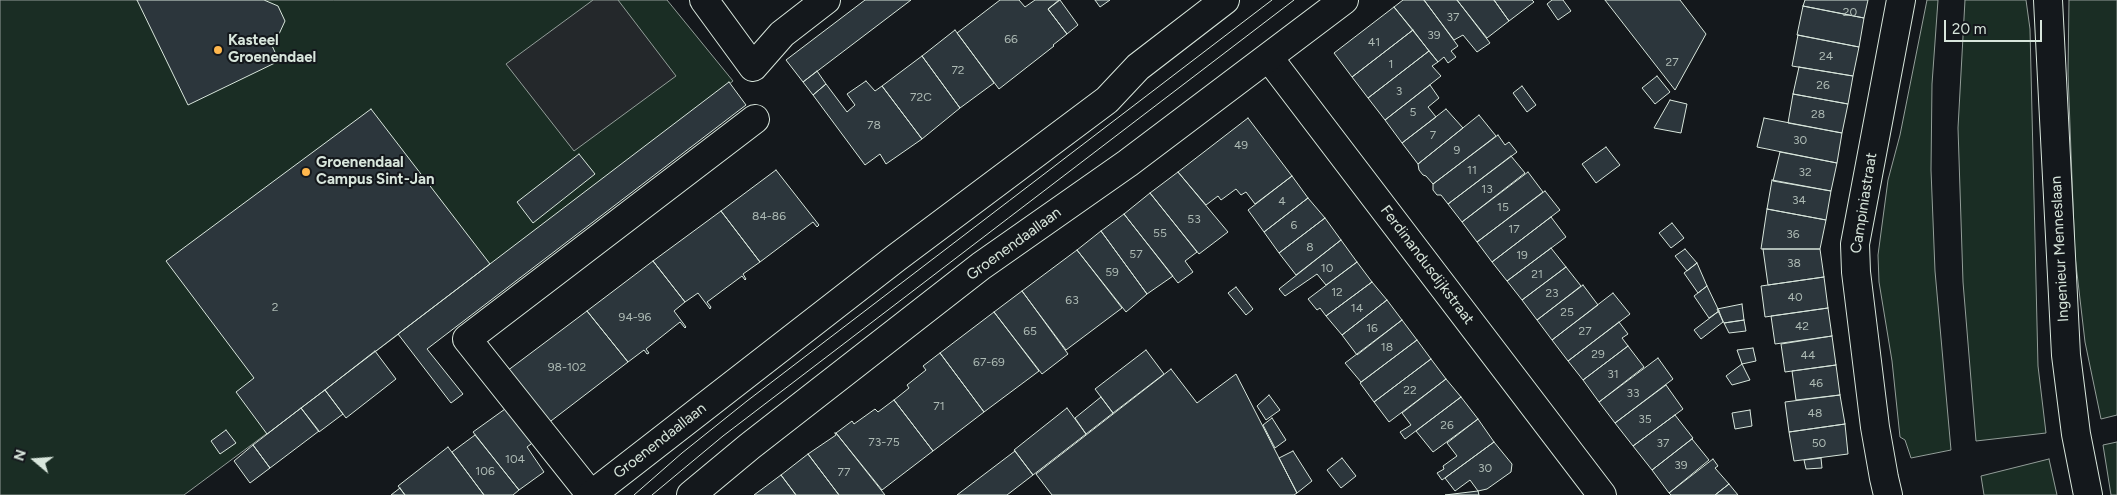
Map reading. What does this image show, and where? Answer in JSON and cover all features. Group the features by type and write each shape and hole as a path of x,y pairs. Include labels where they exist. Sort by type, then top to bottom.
{"street":[{"path":"704,0 753,66 782,34 826,0"},
{"name":"Groenendaallaan","path":"591,495 896,258 1107,100 1138,68 1226,0"},
{"name":"Groenendaallaan","path":"691,495 750,446 981,266 1128,164 1344,0"},
{"name":"Campiniastraat","path":"1888,495 1875,427 1856,272 1855,244 1901,0"},
{"name":"Ingenieur Menneslaan","path":"2048,0 2066,355 2076,434 2088,495"},
{"name":"Ferdinandusdijkstraat","path":"1269,58 1587,484 1602,495"},
{"path":"591,495 467,338 754,119"}],"green space":[{"name":"Groenendaal Campus Sint-Jan","path":"0,0 667,0 733,81 184,495 0,495"},
{"path":"1927,0 1938,0 1932,84 1931,170 1935,271 1951,450 1911,458 1905,440 1900,437 1892,361 1879,282 1878,255 1888,180 1900,135"},
{"path":"1965,0 2026,0 2030,29 2038,366 2046,433 1976,441 1963,282 1958,128"},
{"path":"2069,0 2117,0 2117,415 2101,419 2085,342 2075,256 2068,74"},
{"path":"2117,442 2117,495 2111,495 2103,445"},
{"path":"2049,459 2057,495 1984,495 1981,476"}],"shaded area":[{"path":"593,0 618,0 676,76 574,151 506,64"}],"building":[{"name":"Kasteel Groenendael","path":"137,0 264,0 278,6 285,21 279,34 269,39 279,61 188,105"},
{"path":"865,0 911,0 803,82 786,60"},
{"path":"1000,0 1019,0 1025,7 1035,0 1059,0 1048,9 1067,34 999,89 957,33"},
{"path":"1060,0 1078,25 1067,34 1048,9"},
{"path":"1095,0 1110,0 1100,7"},
{"path":"1403,0 1424,0 1458,46 1451,51 1456,57 1448,63 1444,57 1438,62 1394,7"},
{"path":"1424,0 1457,0 1490,43 1477,52 1463,35 1454,40"},
{"path":"1457,0 1494,0 1509,21 1487,38"},
{"path":"1494,0 1532,0 1534,2 1509,21"},
{"path":"1552,0 1563,0 1571,11 1558,20 1547,4"},
{"path":"1605,0 1680,0 1706,34 1675,90"},
{"path":"1805,0 1868,0 1864,18 1803,6"},
{"path":"1803,6 1864,18 1859,47 1797,35"},
{"path":"1394,7 1413,30 1352,77 1334,53"},
{"path":"955,30 994,83 960,108 922,56"},
{"path":"1413,30 1429,51 1368,98 1352,77"},
{"path":"1798,35 1859,47 1853,76 1792,66"},
{"path":"1429,51 1438,62 1432,66 1441,76 1385,120 1368,98"},
{"path":"922,56 960,108 922,139 882,86"},
{"path":"1799,67 1853,76 1848,104 1793,94"},
{"path":"817,71 826,84 813,95 803,82"},
{"path":"1657,76 1670,92 1655,104 1642,88"},
{"path":"866,81 875,91 882,86 922,139 886,164 880,154 865,165 813,95 826,84 847,112 855,105 847,94"},
{"path":"729,82 746,105 427,349 463,394 451,403 398,334"},
{"path":"1430,85 1439,98 1428,107 1436,117 1402,143 1385,120"},
{"path":"1522,86 1536,105 1527,112 1513,93"},
{"path":"1793,94 1848,104 1842,133 1788,123"},
{"path":"1670,100 1687,104 1681,133 1654,128"},
{"path":"371,109 490,264 267,434 236,392 254,378 166,261"},
{"path":"1446,109 1463,128 1418,164 1402,143"},
{"path":"1479,115 1496,136 1433,184 1419,170 1418,164"},
{"path":"1248,118 1292,176 1255,204 1246,192 1241,195 1236,189 1221,200 1218,196 1206,205 1178,172"},
{"path":"1764,118 1842,133 1837,163 1757,147"},
{"path":"1498,135 1505,145 1509,142 1517,152 1448,204 1441,195 1437,195 1433,190 1433,184"},
{"path":"1606,147 1620,165 1596,183 1582,164"},
{"path":"1780,152 1837,163 1831,191 1773,181"},
{"path":"579,154 595,174 533,223 517,202"},
{"path":"1511,156 1525,173 1462,222 1448,204"},
{"path":"776,170 819,225 817,227 813,222 760,262 721,211"},
{"path":"1178,172 1228,232 1199,254 1150,193"},
{"path":"1528,172 1543,192 1477,242 1462,222"},
{"path":"1292,176 1308,198 1264,232 1248,210"},
{"path":"1772,180 1831,191 1826,220 1767,209"},
{"path":"1545,191 1560,210 1492,262 1477,242"},
{"path":"1150,193 1197,252 1185,261 1193,272 1178,283 1124,214"},
{"path":"1308,198 1325,218 1279,253 1264,232"},
{"path":"1767,209 1826,220 1820,249 1761,249"},
{"path":"721,211 760,262 743,274 745,280 742,276 707,302 711,307 710,309 698,293 685,302 653,261"},
{"path":"1124,214 1173,276 1147,294 1101,231"},
{"path":"1551,217 1566,237 1507,281 1492,262"},
{"path":"1325,218 1341,240 1296,275 1279,253"},
{"path":"1672,223 1684,238 1671,248 1659,233"},
{"path":"1101,231 1147,294 1126,312 1077,250"},
{"path":"1341,240 1357,262 1326,285 1317,274 1285,296 1279,289"},
{"path":"1551,248 1566,267 1522,300 1507,281"},
{"path":"1685,249 1697,263 1687,271 1675,256"},
{"path":"1763,249 1820,249 1824,277 1768,285"},
{"path":"1077,250 1122,308 1066,350 1022,291"},
{"path":"653,261 685,302 674,311 686,327 680,322 646,349 649,353 647,354 644,350 628,362 587,311"},
{"path":"1357,262 1372,282 1326,316 1320,308 1317,310 1308,299"},
{"path":"1697,263 1707,286 1698,293 1684,273"},
{"path":"1566,267 1581,286 1537,320 1522,300"},
{"path":"1824,277 1828,308 1765,317 1761,286"},
{"path":"1372,282 1387,300 1342,335 1326,316"},
{"path":"1583,285 1598,305 1552,340 1537,320"},
{"path":"1707,286 1719,311 1709,318 1694,296"},
{"path":"1236,287 1253,309 1246,315 1228,293"},
{"path":"1022,291 1068,354 1042,374 994,312"},
{"path":"1613,293 1630,314 1568,361 1552,340"},
{"path":"1387,300 1402,320 1357,355 1342,335"},
{"path":"1742,304 1744,320 1724,323 1717,309"},
{"path":"1828,308 1832,336 1775,344 1771,316"},
{"path":"587,311 628,362 547,424 507,371"},
{"path":"1719,311 1723,322 1701,339 1694,330"},
{"path":"994,312 1039,371 984,412 940,353"},
{"path":"1402,320 1417,340 1361,382 1345,363"},
{"path":"1744,320 1746,331 1729,333 1724,323"},
{"path":"1619,322 1628,334 1622,338 1628,346 1583,380 1568,361"},
{"path":"1832,336 1836,365 1785,372 1781,344"},
{"path":"1417,340 1431,359 1374,402 1360,383"},
{"path":"1628,346 1644,367 1599,402 1583,380"},
{"path":"1753,348 1756,361 1742,364 1737,350"},
{"path":"1146,350 1164,374 1113,413 1095,389"},
{"path":"375,351 396,379 346,418 325,390"},
{"path":"940,353 984,412 933,451 894,400 909,388 907,385 926,370 923,366"},
{"path":"1658,358 1673,379 1615,423 1599,402"},
{"path":"1431,359 1446,379 1389,422 1374,402"},
{"path":"1742,364 1750,380 1732,385 1726,376"},
{"path":"1836,365 1840,395 1796,400 1792,371"},
{"path":"1171,369 1197,403 1236,374 1297,493 1294,495 1052,495 1036,474"},
{"path":"1446,379 1461,397 1405,439 1400,432 1411,425 1402,413"},
{"path":"1666,385 1683,409 1633,446 1615,423"},
{"path":"325,390 343,414 319,432 301,408"},
{"path":"1269,395 1280,410 1266,420 1257,406"},
{"path":"1840,395 1845,424 1789,432 1785,402"},
{"path":"1101,397 1113,413 1086,434 1075,418"},
{"path":"1461,397 1478,419 1433,452 1416,431"},
{"path":"894,400 933,451 882,490 836,433 852,421 854,424 875,409 878,412"},
{"path":"512,404 539,438 527,447 544,472 519,490 473,432"},
{"path":"301,408 319,431 270,468 253,445"},
{"path":"1067,408 1086,434 1033,475 1014,450"},
{"path":"1750,410 1752,426 1735,429 1732,413"},
{"path":"1675,415 1693,438 1652,470 1633,446"},
{"path":"1272,418 1286,440 1275,448 1263,425"},
{"path":"1478,419 1494,442 1442,480 1437,473 1457,456 1447,443"},
{"path":"1845,424 1848,454 1794,461 1789,432"},
{"path":"226,430 236,443 220,454 211,441"},
{"path":"835,433 885,495 839,495 808,454 836,435"},
{"path":"475,435 519,490 513,495 484,495 452,452"},
{"path":"1692,439 1709,460 1669,493 1652,470"},
{"path":"1494,442 1512,464 1511,472 1487,489 1478,491 1470,480 1455,491 1445,478"},
{"path":"253,445 270,468 250,483 234,461"},
{"path":"448,447 484,495 405,495 398,486"},
{"path":"1015,451 1033,475 1007,495 957,495"},
{"path":"1293,451 1312,481 1297,493 1279,458"},
{"path":"808,454 839,495 796,495 781,475"},
{"path":"1342,458 1356,476 1341,488 1327,470"},
{"path":"1821,458 1822,468 1806,469 1804,460"},
{"path":"1713,459 1718,466 1715,468 1729,484 1715,495 1671,495 1669,493"},
{"path":"781,475 796,495 754,495"},
{"path":"1729,484 1738,495 1715,495"},
{"path":"400,488 405,495 391,495"},
{"path":"1478,491 1479,495 1445,495"}],"tram line":[{"path":"634,495 682,453 747,401 1272,0"},
{"path":"652,495 723,436 1294,0"}],"place":[{"name":"Kasteel Groenendael","path":"218,50"},
{"name":"Groenendaal Campus Sint-Jan","path":"306,172"}]}
